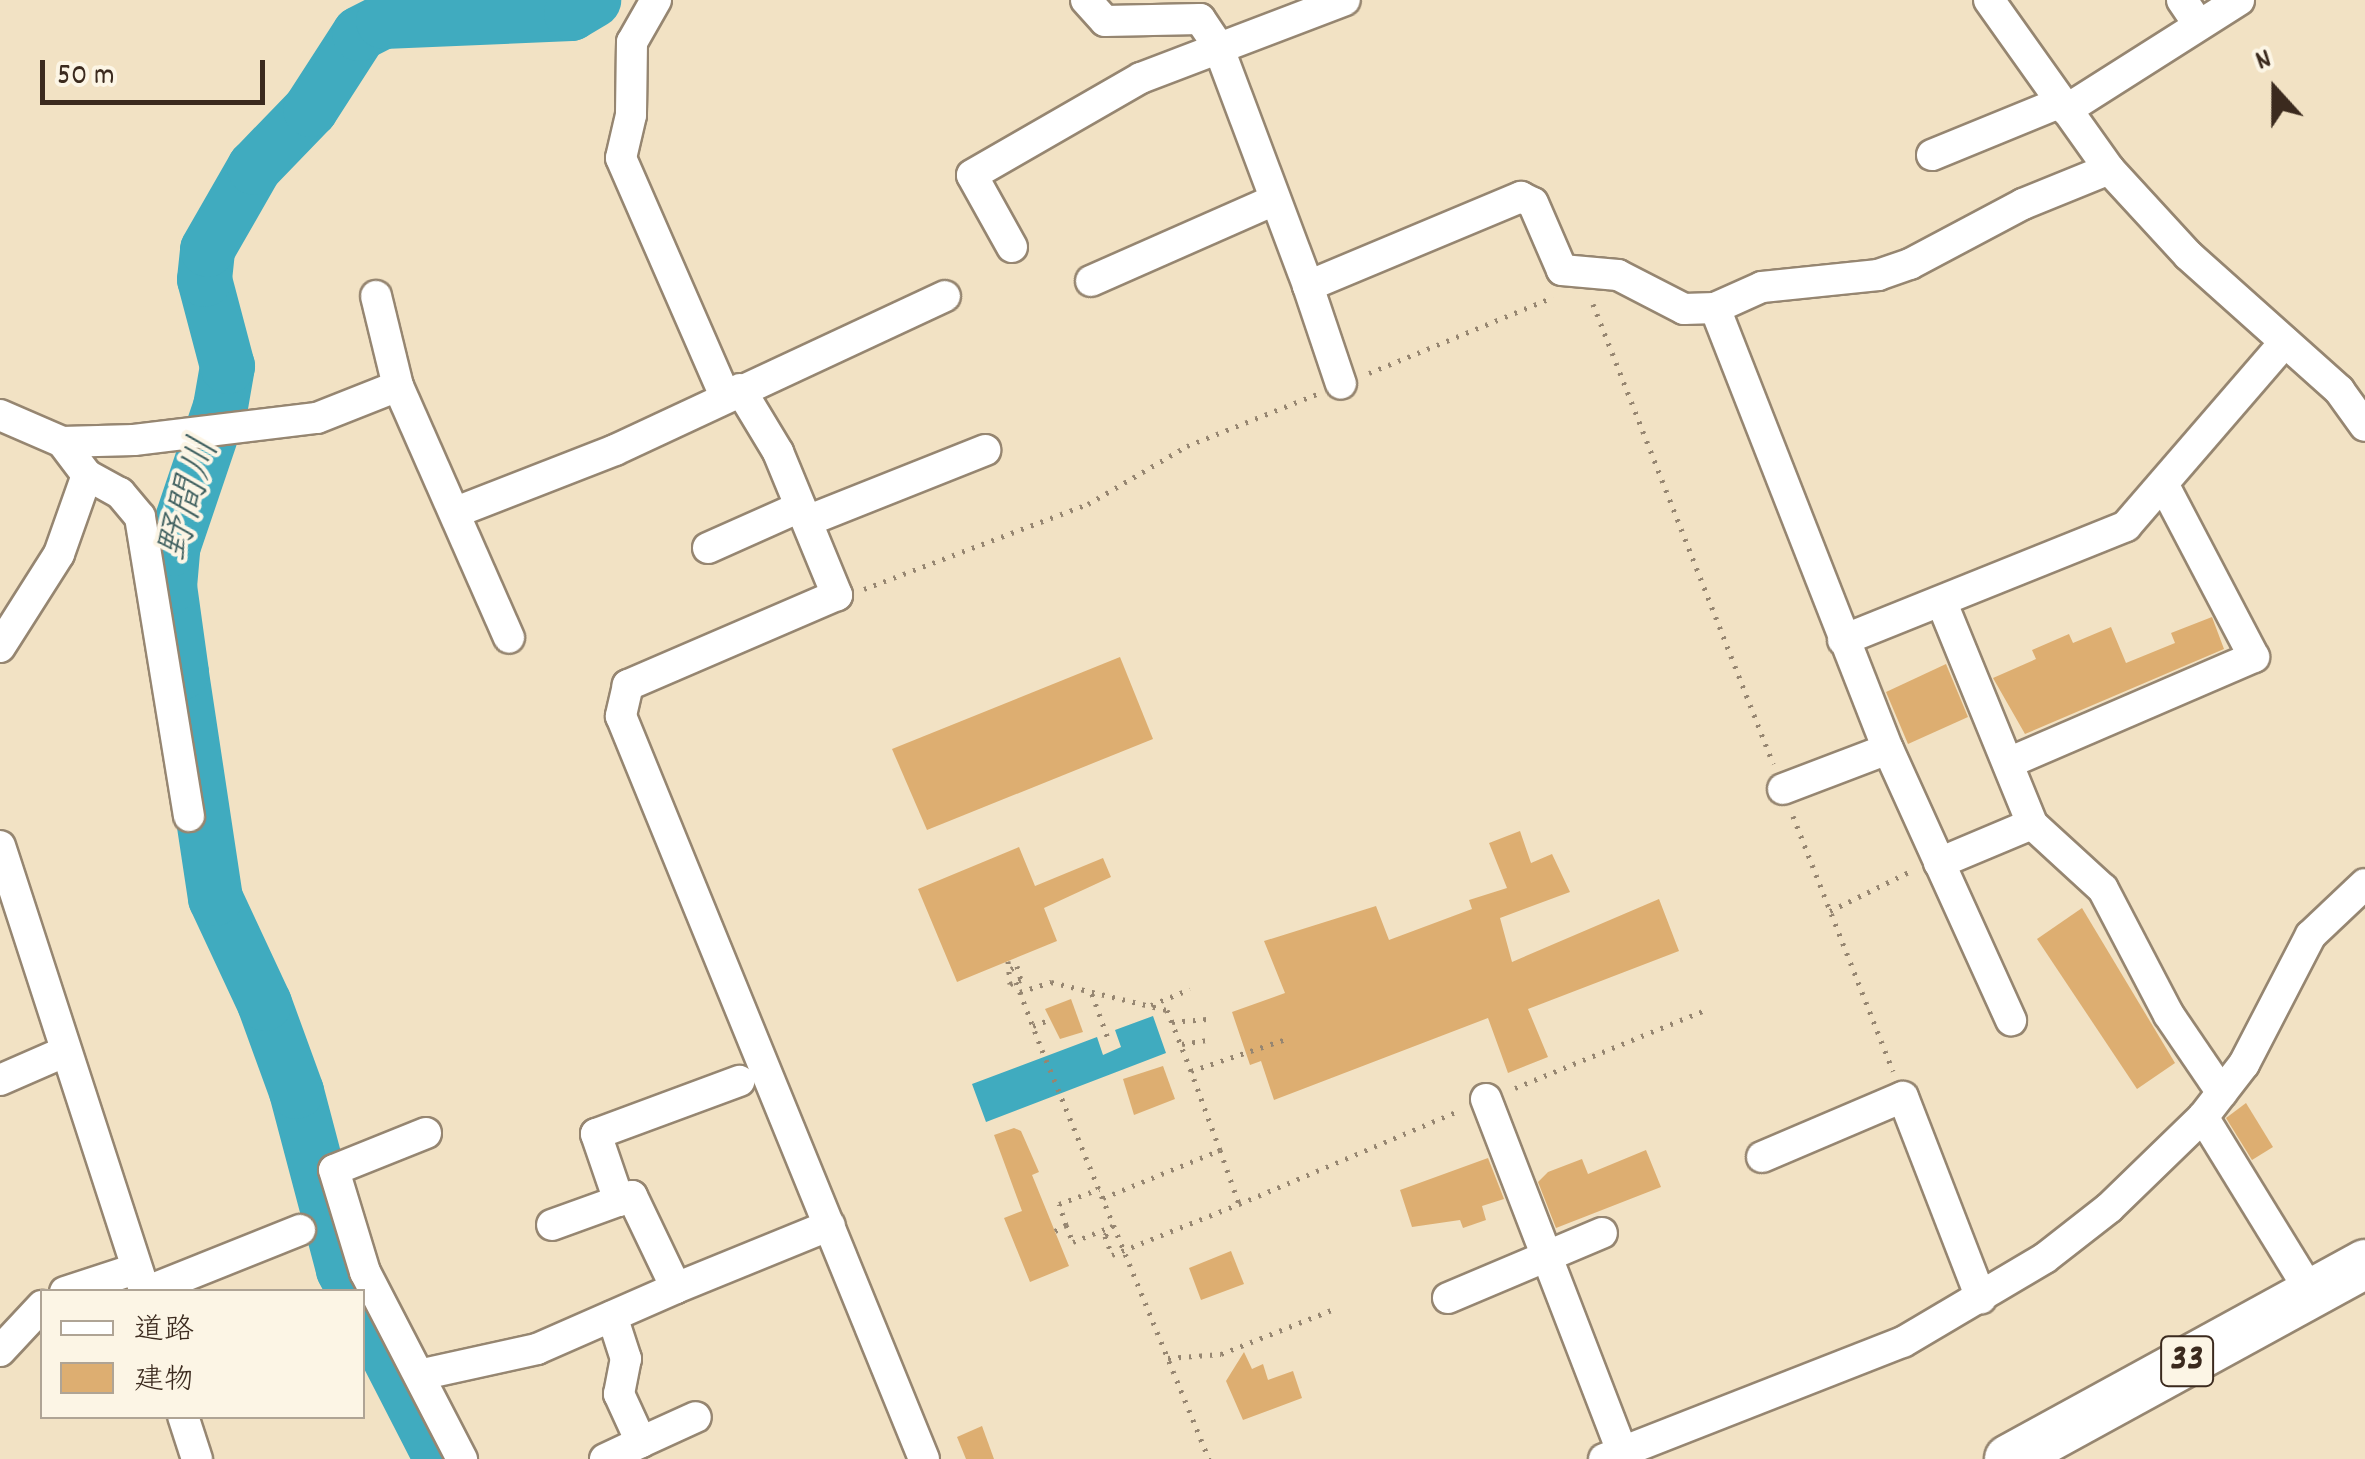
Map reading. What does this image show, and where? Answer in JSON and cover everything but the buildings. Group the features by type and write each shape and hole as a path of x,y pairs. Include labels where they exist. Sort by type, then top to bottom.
{"main road":[{"name":"33","path":"2009,1459 2365,1264"}],"street":[{"path":"656,0 632,42 630,115 621,158 732,392 778,452 837,595 628,685 621,716 924,1459"},
{"path":"1086,0 1105,21 1200,18 1218,46 1308,286 1340,384"},
{"path":"1012,247 972,175 1141,78 1346,0"},
{"path":"1989,0 2109,169 2188,255 2339,390 2365,426"},
{"path":"1932,154 2064,106 2191,13 2239,0"},
{"path":"1308,286 1521,197 1533,203 1573,270 1618,275 1684,308 1715,308 1762,287 1878,275 1910,264 2023,204 2109,169"},
{"path":"1091,281 1275,200"},
{"path":"376,296 398,386 509,638"},
{"path":"456,512 615,450 732,392 945,296"},
{"path":"1715,308 1888,749 2012,1020"},
{"path":"1843,640 2126,526 2285,342"},
{"path":"0,416 62,442 209,431 317,418 398,386"},
{"path":"62,442 87,475 120,493 140,517 188,816"},
{"path":"708,548 985,450"},
{"path":"0,646 59,554 87,475"},
{"path":"2008,762 2254,657 2162,484"},
{"path":"1942,603 2032,824 2103,889 2169,1016 2222,1093"},
{"path":"1782,789 1888,749"},
{"path":"1939,863 2032,824"},
{"path":"0,846 141,1284"},
{"path":"1486,1100 1613,1456 1903,1342 1981,1298 2109,1208 2203,1117 2222,1093 2244,1064 2311,935 2365,884"},
{"path":"0,1080 64,1052"},
{"path":"619,1201 596,1134 739,1080"},
{"path":"1762,1157 1903,1097 1981,1298"},
{"path":"2203,1117 2312,1294"},
{"path":"426,1133 334,1170 365,1272 462,1459"},
{"path":"552,1225 632,1196 676,1288"},
{"path":"419,1375 536,1348 830,1226"},
{"path":"94,1289 141,1284 300,1230"},
{"path":"1448,1298 1602,1233"},
{"path":"0,1351 40,1308"},
{"path":"612,1316 626,1359 619,1394 641,1442"},
{"path":"605,1459 696,1417"},
{"path":"185,1419 198,1459"}],"path":[{"path":"837,595 1088,504 1187,446 1563,292 1573,270"},
{"path":"1573,270 1903,1097"},
{"path":"1830,911 1895,877 1939,863"},
{"path":"1008,961 1010,969 1016,966 1021,980 1016,982 1042,1050 1208,1459"},
{"path":"1020,992 1051,982 1166,1010 1182,1044 1239,1204"},
{"path":"1148,1006 1190,989"},
{"path":"1092,994 1107,1036"},
{"path":"1113,1226 1105,1236 1112,1255 1705,1010"},
{"path":"1172,1022 1208,1019"},
{"path":"1033,1026 1049,1020"},
{"path":"1182,1044 1213,1039"},
{"path":"1191,1070 1286,1039"},
{"path":"1103,1198 1220,1150"},
{"path":"1099,1189 1060,1204 1072,1242 1113,1226"},
{"path":"1055,1231 1066,1225"},
{"path":"1168,1358 1221,1354 1334,1309"}],"water":[{"path":"1153,1016 1166,1053 986,1122 972,1084 1097,1037 1103,1055 1121,1047 1115,1030"}],"waterway":[{"name":"野間川","path":"353,1289 343,1269 296,1091 264,1003 215,898 181,672 169,586 172,548 220,406 227,366 204,279 207,249 254,167 310,109 359,33 383,21 571,13 593,0"},
{"name":"野間川","path":"365,1311 441,1459"}]}
